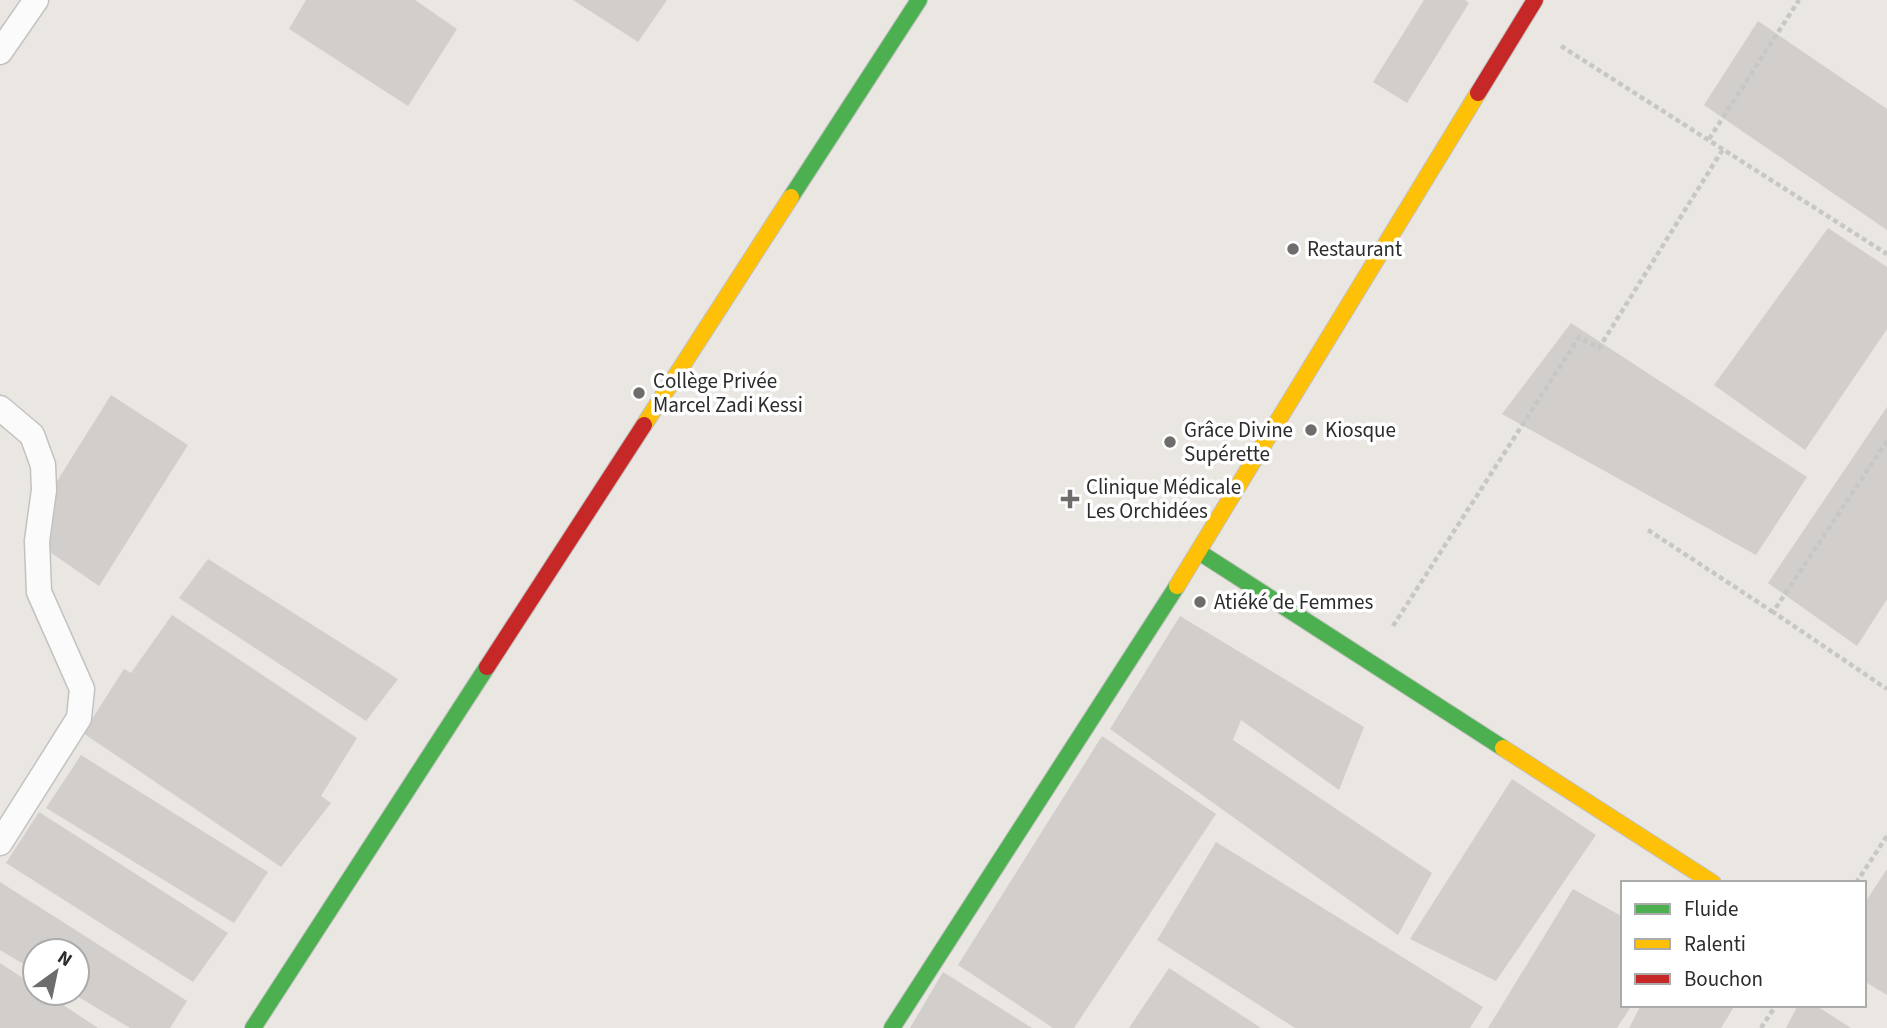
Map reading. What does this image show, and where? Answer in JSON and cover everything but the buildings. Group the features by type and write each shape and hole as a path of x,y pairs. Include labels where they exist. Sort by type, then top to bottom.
{"street":[{"path":"253,1028 919,0"},
{"path":"892,1028 1199,552 1535,0"},
{"path":"1199,552 1710,881"}],"lane":[{"path":"0,52 36,0"},
{"path":"0,408 32,435 43,465 44,490 37,541 39,592 82,689 79,718 0,843"}],"path":[{"path":"1709,139 1799,0"},
{"path":"1521,21 1887,254"},
{"path":"1370,662 1579,337 1599,348 1724,149"},
{"path":"1773,612 1887,441"},
{"path":"1648,530 1887,689"},
{"path":"1857,881 1887,836"},
{"path":"1761,1028 1775,1007"}],"traffic: fast":[{"path":"791,197 919,0"},
{"path":"1199,552 1503,748"},
{"path":"892,1028 1177,586"},
{"path":"253,1028 487,667"}],"traffic: slow":[{"path":"1177,586 1478,93"},
{"path":"644,425 791,197"},
{"path":"1503,748 1710,881"}],"traffic: jam":[{"path":"1478,93 1535,0"},
{"path":"487,667 644,425"}],"place":[{"name":"Restaurant","path":"1293,249"},
{"name":"Collège Privée Marcel Zadi Kessi","path":"639,393"},
{"name":"Kiosque","path":"1311,430"},
{"name":"Grâce Divine Supérette","path":"1170,442"},
{"name":"Clinique Médicale Les Orchidées","path":"1070,499"},
{"name":"Atiéké de Femmes","path":"1200,602"}]}
